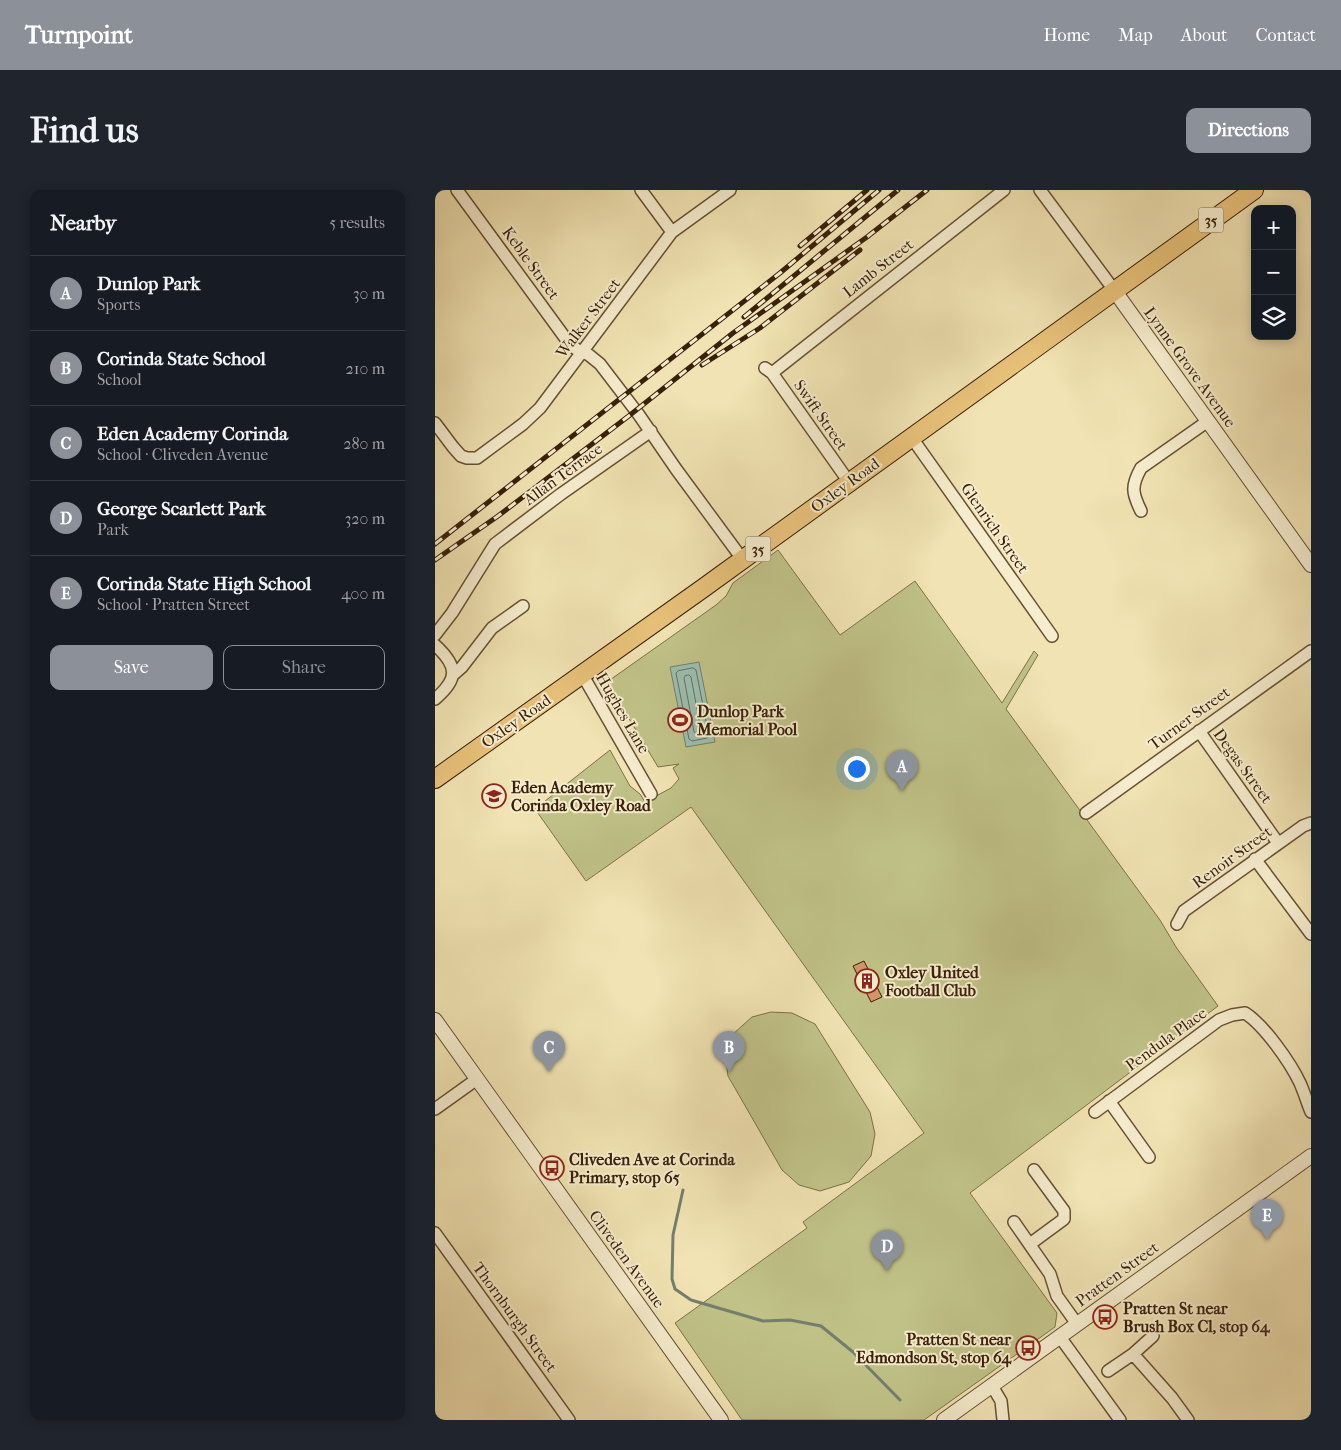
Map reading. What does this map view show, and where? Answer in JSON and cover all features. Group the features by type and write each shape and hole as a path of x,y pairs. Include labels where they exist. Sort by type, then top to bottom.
{"main road":[{"name":"Oxley Road","path":"435,779 743,560 1254,190"}],"street":[{"name":"Keble Street","path":"457,190 566,339 583,352"},
{"path":"641,190 672,232"},
{"name":"Walker Street","path":"435,423 461,456 467,458 477,458 523,424 540,408 672,232 730,190"},
{"name":"Lamb Street","path":"769,371 1004,190"},
{"name":"Lynne Grove Avenue","path":"1040,190 1311,565"},
{"path":"583,352 600,364 651,431 676,469 743,560"},
{"name":"Swift Street","path":"769,371 849,482"},
{"path":"1141,511 1133,495 1135,480 1141,468 1208,421"},
{"name":"Allan Terrace","path":"435,635 452,613 495,544 561,494 651,431"},
{"name":"Glenrich Street","path":"911,438 1052,636"},
{"path":"453,675 462,667 492,628 523,606"},
{"path":"435,645 451,666 453,675 453,680 435,698"},
{"name":"Turner Street","path":"1086,813 1311,651"},
{"name":"Hughes Lane","path":"582,674 651,794"},
{"name":"Degas Street","path":"1199,732 1278,843"},
{"name":"Renoir Street","path":"1177,924 1184,911 1278,843 1303,826 1311,823"},
{"path":"1255,860 1311,934"},
{"name":"Pendula Place","path":"1095,1112 1219,1020 1232,1014 1245,1013 1256,1020 1289,1064 1299,1082 1311,1112"},
{"name":"Cliveden Avenue","path":"435,1020 721,1420"},
{"path":"435,1109 477,1079"},
{"path":"1109,1101 1149,1157"},
{"name":"Pratten Street","path":"944,1420 1311,1156"},
{"path":"1030,1244 1064,1219 1064,1211 1034,1170"},
{"path":"1014,1222 1050,1274 1057,1296 1077,1324"},
{"name":"Thornburgh Street","path":"435,1233 569,1420"},
{"path":"1108,1371 1133,1354 1153,1336"},
{"path":"1060,1337 1120,1420"},
{"path":"1133,1354 1172,1398 1188,1420"},
{"path":"992,1386 1001,1401 1003,1420"}],"green space":[{"path":"778,550 840,635 915,581 1002,703 1034,651 1038,655 1006,709 1160,920 1176,947 1218,1006 970,1193 1057,1313 1055,1327 924,1420 742,1420 675,1323 807,1228 803,1222 924,1133 691,807 586,881 535,809 610,750 630,786 640,794 645,802 671,788 679,779 673,768 679,764 658,767 607,682 716,605 726,596 733,583"},
{"path":"771,1012 792,1013 815,1024 870,1112 875,1134 871,1156 849,1182 820,1191 799,1185 782,1170 728,1076 725,1053 732,1035 752,1017"}],"water":[{"path":"699,662 715,742 686,747 670,667"}],"building":[{"name":"Oxley United Football Club","path":"864,961 882,997 871,1002 853,966"}],"waterway":[{"path":"683,1190 673,1235 672,1279 675,1289 691,1300 763,1321 790,1320 821,1326 853,1352 900,1400"}],"railway":[{"path":"800,246 867,190"},
{"path":"435,544 780,273 879,190"},
{"path":"744,317 898,190"},
{"path":"435,560 498,516 733,333 867,237 927,190"},
{"path":"702,365 760,328 860,250"}],"place":[{"name":"Dunlop Park Memorial Pool","path":"680,720"},
{"name":"Dunlop Park","path":"902,791"},
{"name":"Eden Academy Corinda Oxley Road","path":"494,796"},
{"name":"Oxley United Football Club","path":"867,981"},
{"name":"Eden Academy Corinda","path":"549,1072"},
{"name":"Corinda State School","path":"729,1072"},
{"name":"Cliveden Ave at Corinda Primary, stop 65","path":"552,1168"},
{"name":"Corinda State High School","path":"1267,1240"},
{"name":"George Scarlett Park","path":"887,1271"},
{"name":"Pratten St near Brush Box Cl, stop 64","path":"1105,1317"},
{"name":"Pratten St near Edmondson St, stop 64","path":"1028,1348"}]}
